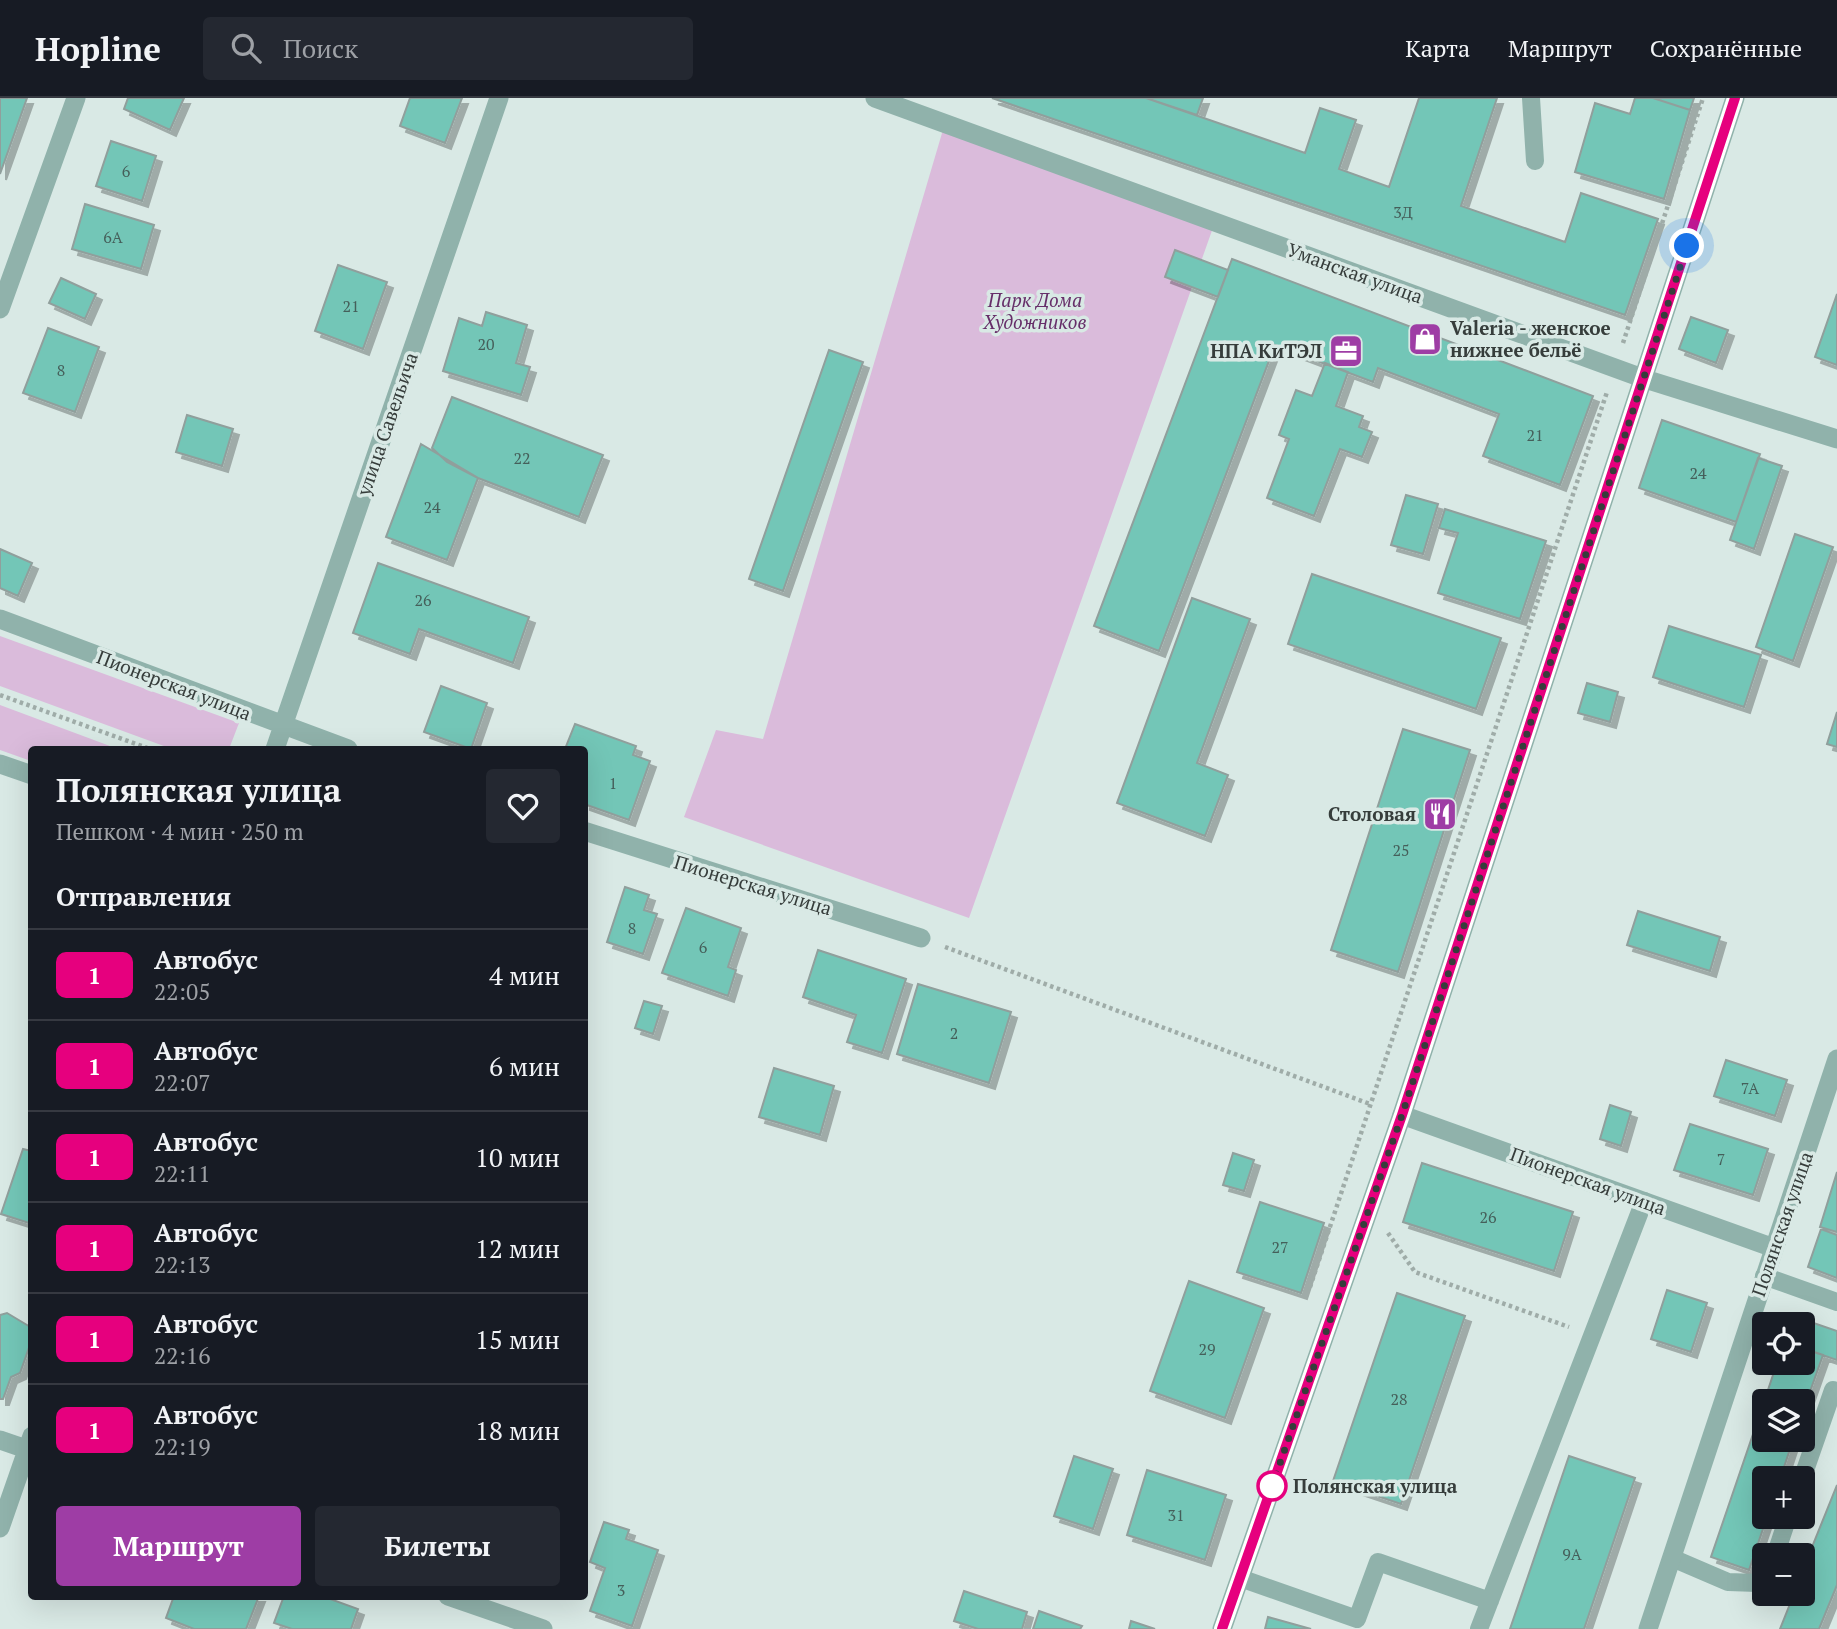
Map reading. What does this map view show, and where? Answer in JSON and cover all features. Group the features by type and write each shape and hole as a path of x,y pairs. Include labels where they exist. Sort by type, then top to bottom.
{"street":[{"path":"0,309 76,98"},
{"name":"улица Савельича","path":"276,746 499,98"},
{"name":"Уманская улица","path":"876,98 1644,379 1837,439"},
{"path":"1222,1629 1402,1115 1735,98"},
{"name":"Пионерская улица","path":"0,619 339,746"},
{"path":"0,764 28,774"},
{"name":"Пионерская улица","path":"588,832 921,938"},
{"name":"Полянская улица","path":"1648,1629 1837,1059"},
{"name":"Пионерская улица","path":"1402,1115 1774,1248"},
{"path":"0,1440 28,1446"},
{"path":"0,1528 28,1451"},
{"path":"460,1600 543,1629"}],"lane":[{"path":"1531,98 1535,161"},
{"path":"1479,1629 1644,1201"},
{"path":"1764,1276 1837,1302"},
{"path":"1807,1466 1833,1390 1837,1391"},
{"path":"1672,1558 1728,1582 1752,1583"},
{"path":"1240,1578 1357,1619 1378,1562 1490,1601"}],"path":[{"path":"1306,1298 1703,98"},
{"path":"0,695 142,746"},
{"path":"921,938 1402,1115"},
{"path":"1370,1206 1415,1272 1592,1335"}],"green space":[{"name":"Парк Дома Художников","path":"945,123 1215,222 969,918 684,817 716,730 763,739"},
{"path":"0,636 239,723 230,746 164,746 0,686"},
{"path":"0,705 110,746 28,746 28,760 0,750"}],"building":[{"path":"0,98 27,98 0,174"},
{"path":"128,98 184,98 170,130 124,109"},
{"path":"410,98 462,98 445,143 400,126"},
{"path":"992,98 1146,98 1305,153 1320,108 1356,120 1339,169 1389,187 1419,98 1497,98 1461,206 1565,242 1581,193 1658,219 1625,315"},
{"path":"1146,98 1203,98 1197,115"},
{"path":"1635,98 1653,98 1690,110 1664,199 1575,172 1595,103 1630,114"},
{"path":"1653,98 1694,98 1690,110"},
{"path":"111,141 156,156 142,201 96,186"},
{"path":"85,204 154,225 141,269 72,249"},
{"path":"1175,250 1228,270 1218,297 1165,277"},
{"path":"1232,259 1593,396 1560,485 1483,456 1499,414 1378,368 1373,382 1275,345 1159,651 1094,626"},
{"path":"338,265 387,282 363,349 315,331"},
{"path":"61,278 96,294 85,319 49,303"},
{"path":"1837,294 1837,365 1815,357"},
{"path":"486,312 527,325 516,363 530,367 521,395 443,371 459,318 482,326"},
{"path":"1691,317 1728,330 1716,363 1679,349"},
{"path":"48,328 99,347 75,412 23,393"},
{"path":"829,350 863,362 783,591 749,579"},
{"path":"1325,363 1348,372 1336,406 1363,416 1359,427 1372,432 1362,457 1340,449 1314,516 1267,498 1289,439 1279,435 1296,390 1312,396"},
{"path":"452,397 603,455 579,517 478,478 447,462 432,448"},
{"path":"187,415 233,429 222,466 176,452"},
{"path":"1662,420 1760,454 1736,522 1639,488"},
{"path":"421,444 478,478 447,560 386,537"},
{"path":"1758,458 1782,466 1754,549 1730,540"},
{"path":"1406,495 1438,504 1423,554 1391,545"},
{"path":"1445,509 1546,541 1520,619 1438,593 1458,533 1439,528"},
{"path":"1795,534 1833,547 1793,661 1756,647"},
{"path":"0,549 32,563 18,596 0,588"},
{"path":"378,563 529,617 513,663 419,629 410,654 353,633"},
{"path":"1312,574 1501,638 1476,709 1288,644"},
{"path":"1192,598 1250,619 1197,763 1228,775 1205,836 1117,803"},
{"path":"1669,626 1761,655 1744,707 1653,677"},
{"path":"1587,683 1618,692 1610,722 1578,713"},
{"path":"441,686 487,703 472,746 463,746 424,732"},
{"path":"1837,712 1837,747 1827,744"},
{"path":"575,724 636,746 633,755 650,761 629,820 588,805 588,746 566,746"},
{"path":"1403,729 1470,750 1398,972 1331,950"},
{"path":"625,887 649,895 644,910 657,914 643,954 607,942"},
{"path":"686,908 741,928 728,967 736,970 728,996 662,973"},
{"path":"1638,911 1720,937 1710,971 1627,945"},
{"path":"818,950 906,979 882,1053 847,1042 856,1015 803,997"},
{"path":"918,984 1011,1012 989,1083 897,1054"},
{"path":"644,1001 662,1006 653,1034 635,1028"},
{"path":"1726,1060 1787,1080 1775,1116 1714,1096"},
{"path":"774,1068 834,1086 820,1135 759,1117"},
{"path":"1610,1105 1631,1112 1621,1146 1600,1139"},
{"path":"1690,1124 1768,1149 1753,1195 1674,1170"},
{"path":"23,1149 28,1150 28,1223 1,1214"},
{"path":"1233,1153 1254,1160 1244,1191 1223,1185"},
{"path":"1422,1163 1573,1212 1554,1271 1403,1222"},
{"path":"1837,1172 1837,1232 1820,1227"},
{"path":"1260,1202 1324,1223 1301,1293 1237,1272"},
{"path":"1821,1229 1837,1235 1837,1278 1808,1267"},
{"path":"1189,1281 1264,1308 1225,1418 1150,1391"},
{"path":"1667,1290 1707,1303 1691,1352 1651,1339"},
{"path":"1397,1293 1465,1316 1401,1504 1333,1481"},
{"path":"7,1313 28,1326 28,1350 20,1373 11,1377 3,1399 0,1399 0,1315"},
{"path":"1815,1323 1837,1331 1837,1360 1815,1352"},
{"path":"1815,1352 1823,1355 1811,1389 1768,1389 1773,1375 1815,1375"},
{"path":"1752,1437 1752,1452 1789,1452 1784,1466 1752,1466 1752,1529 1763,1529 1758,1543 1752,1543 1749,1570 1711,1557"},
{"path":"1074,1456 1113,1469 1093,1529 1054,1516"},
{"path":"1569,1456 1635,1478 1584,1629 1510,1629"},
{"path":"1147,1470 1226,1495 1205,1560 1127,1535"},
{"path":"1837,1485 1837,1585 1819,1629 1780,1629 1789,1606 1815,1606 1814,1543"},
{"path":"604,1522 629,1530 626,1539 658,1550 632,1626 590,1611 605,1568 590,1562"},
{"path":"964,1591 1027,1612 1022,1629 978,1629 954,1621"},
{"path":"173,1600 257,1600 246,1629 194,1629 166,1618"},
{"path":"283,1600 333,1600 358,1609 351,1629 292,1629 274,1623"},
{"path":"1039,1611 1082,1626 1080,1629 1033,1629"},
{"path":"1268,1617 1311,1629 1265,1629"},
{"path":"1131,1621 1155,1629 1129,1629"}],"bus line":[{"name":"1","path":"1222,1629 1402,1115 1735,98"}],"place":[{"name":"Valeria - женское нижнее бельё","path":"1425,339"},
{"name":"НПА КиТЭЛ","path":"1346,351"},
{"name":"Столовая","path":"1440,814"},
{"name":"Полянская улица","path":"1272,1486"}],"route":[{"path":"1272,1486 1402,1115 1687,246"}]}
